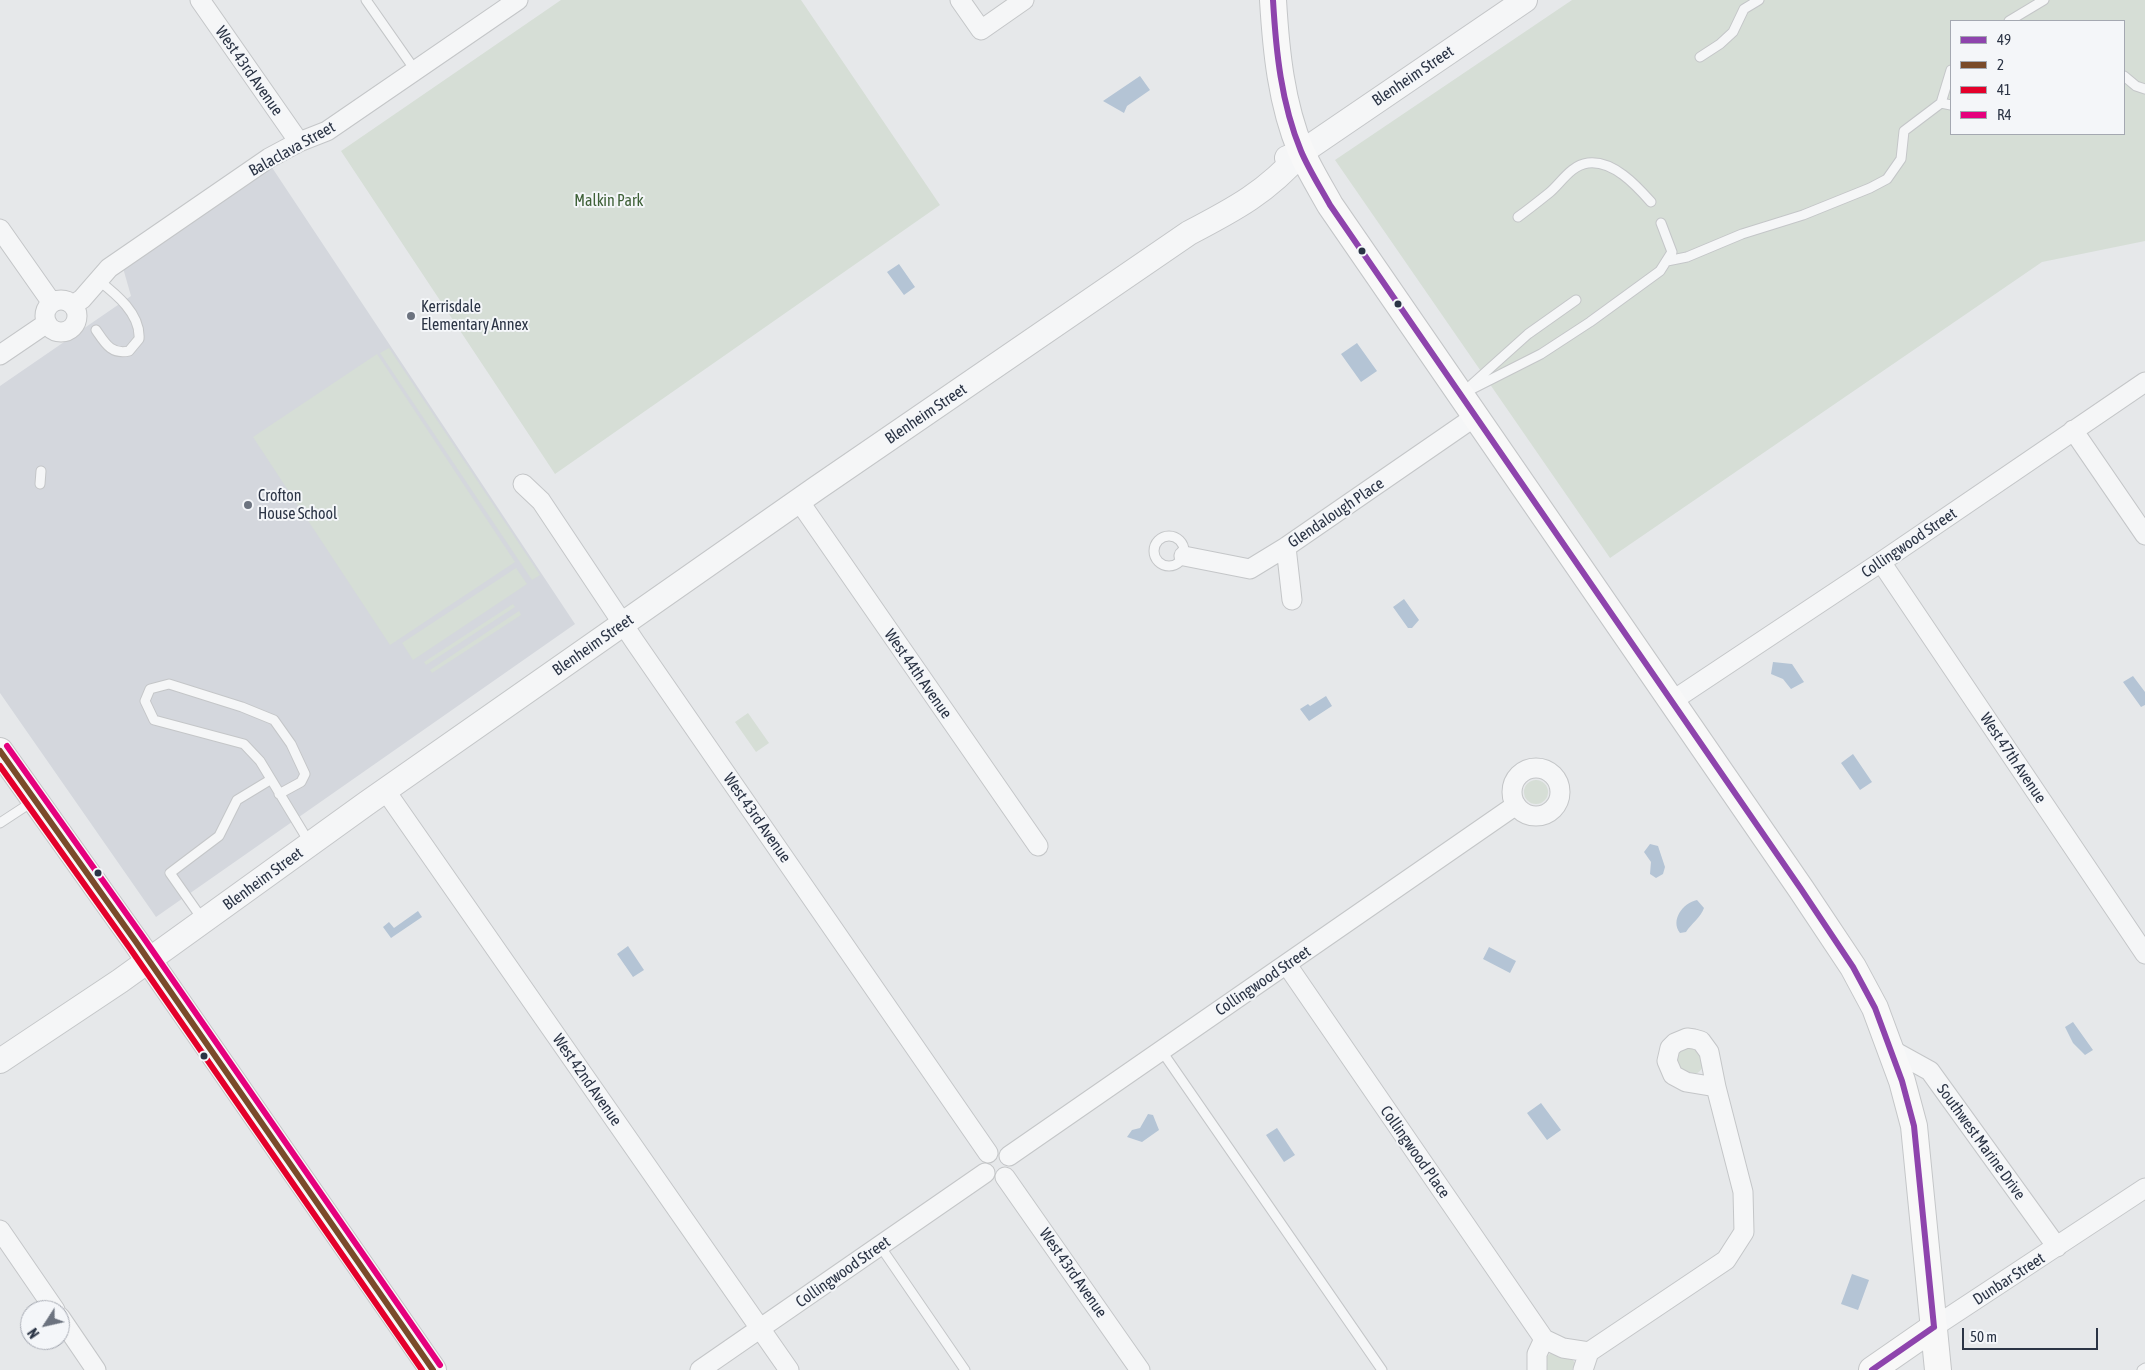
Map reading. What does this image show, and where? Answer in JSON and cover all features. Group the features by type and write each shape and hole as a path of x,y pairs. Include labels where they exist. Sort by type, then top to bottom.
{"main road":[{"path":"1273,0 1283,92 1291,124 1302,152 1330,205 1462,394 1853,967 1875,1008 1892,1050 1914,1126 1938,1370"},
{"path":"0,751 149,960 433,1370"},
{"name":"Dunbar Street","path":"1872,1370 1934,1327"}],"street":[{"name":"West 43rd Avenue","path":"200,0 299,142"},
{"name":"Balaclava Street","path":"73,306 82,299 109,268 269,158 299,142 327,131 518,0"},
{"path":"960,0 981,30 1024,0"},
{"name":"Blenheim Street","path":"0,1061 204,922 385,790 799,501 1190,233 1252,178 1274,164 1302,152 1525,0"},
{"path":"0,228 52,303"},
{"path":"63,300 73,306 77,318 70,330 57,332 47,323 45,312 52,303 63,300"},
{"path":"0,355 47,323"},
{"name":"Collingwood Street","path":"1672,701 1881,562 2145,382"},
{"name":"Glendalough Place","path":"1184,556 1250,570 1476,416"},
{"path":"2073,430 2145,535"},
{"name":"West 43rd Avenue","path":"523,484 541,501 623,624 988,1153"},
{"name":"West 44th Avenue","path":"799,501 1038,846"},
{"path":"1286,547 1292,600"},
{"name":"West 47th Avenue","path":"1881,562 2145,954"},
{"name":"West 42nd Avenue","path":"385,790 789,1370"},
{"name":"Collingwood Street","path":"1009,1156 1516,806"},
{"name":"Collingwood Place","path":"1287,965 1544,1339"},
{"name":"Southwest Marine Drive","path":"1892,1050 1930,1071 2057,1248"},
{"path":"1583,1370 1589,1352 1726,1260 1744,1232 1743,1192 1716,1086"},
{"path":"999,1150 1009,1156 1012,1167 1005,1177 994,1179 985,1172 982,1162 988,1153 999,1150"},
{"name":"Collingwood Street","path":"700,1370 985,1172"},
{"name":"West 43rd Avenue","path":"1005,1177 1140,1370"},
{"name":"Dunbar Street","path":"1934,1327 2057,1248 2145,1188"},
{"path":"0,1230 48,1300"},
{"path":"70,1332 96,1370"},
{"path":"1537,1370 1536,1354 1544,1339 1563,1348 1589,1352"}],"lane":[{"path":"366,0 415,70"},
{"path":"1700,57 1720,44 1733,32 1744,9 1759,0"},
{"path":"2011,20 2044,0"},
{"path":"1667,261 1687,257 1742,234 1803,215 1870,188 1887,179 1901,159 1904,131 1941,104 1950,73"},
{"path":"2125,77 2136,86 2145,89"},
{"path":"1941,104 1950,105"},
{"path":"1518,216 1551,192 1572,169 1588,163 1608,166 1622,174 1651,202"},
{"path":"1462,394 1541,354 1660,271 1672,252 1661,223"},
{"path":"96,330 106,344 116,352 129,351 139,339 140,331 137,323 120,298 98,280"},
{"path":"1462,394 1528,334 1576,300"},
{"path":"40,484 41,470"},
{"path":"279,794 301,782 306,774 291,744 274,720 233,704 169,684 150,689 145,702 154,720 244,744 260,761 270,780 311,845"},
{"path":"204,922 170,873 219,836 237,800 270,780"},
{"path":"0,823 34,800"},
{"path":"1161,1050 1382,1370"},
{"path":"880,1246 965,1370"}],"shaded area":[{"name":"Crofton House School","path":"271,166 575,624 156,917 0,693 0,386 131,296 123,268"}],"green space":[{"name":"Malkin Park","path":"561,0 801,0 940,205 555,474 341,151"},
{"path":"1572,0 2145,0 2145,241 2042,262 1610,558 1335,160"},
{"path":"389,348 540,575 532,580 380,353"},
{"path":"377,354 515,562 390,645 253,437"},
{"path":"516,568 527,584 413,660 402,643"},
{"path":"513,604 515,607 426,665 424,662"},
{"path":"519,611 521,615 432,673 430,670"},
{"path":"748,713 769,743 756,752 735,722"},
{"path":"1536,780 1544,784 1548,792 1544,800 1536,804 1528,800 1524,792 1528,784"},
{"path":"1690,1047 1700,1051 1704,1061 1700,1071 1690,1075 1680,1071 1676,1061 1680,1051"},
{"path":"1551,1353 1572,1359 1575,1363 1572,1370 1547,1370 1546,1357"}],"water":[{"path":"1140,76 1150,90 1127,106 1124,113 1103,101"},
{"path":"899,264 915,287 904,295 887,272"},
{"path":"1357,343 1377,371 1361,382 1341,354"},
{"path":"1404,599 1419,620 1412,628 1408,628 1393,607"},
{"path":"1773,662 1792,664 1804,682 1791,689 1783,679 1771,674"},
{"path":"2133,676 2145,692 2145,705 2141,707 2123,682"},
{"path":"1326,696 1332,706 1309,721 1300,709 1308,704 1310,706"},
{"path":"1853,754 1872,782 1860,790 1841,763"},
{"path":"1650,844 1658,846 1665,867 1663,874 1656,878 1650,874 1651,862 1644,852"},
{"path":"1697,900 1704,908 1703,911 1686,932 1680,933 1676,923 1677,918 1683,908"},
{"path":"418,911 422,917 391,938 383,927 389,922 394,928"},
{"path":"628,946 644,970 633,977 617,954"},
{"path":"1489,947 1516,961 1510,973 1483,959"},
{"path":"2073,1022 2093,1050 2085,1055 2073,1043 2065,1027"},
{"path":"1541,1103 1561,1130 1547,1140 1527,1113"},
{"path":"1148,1114 1153,1115 1159,1130 1142,1142 1127,1137 1132,1130 1140,1128"},
{"path":"1277,1128 1295,1155 1284,1162 1266,1135"},
{"path":"1852,1274 1869,1280 1858,1310 1841,1304"}],"transit line":[{"name":"49","path":"1273,0 1278,58 1284,96 1294,133 1304,158 1330,205 1801,889 1853,967 1875,1008 1902,1081 1914,1126 1934,1327"},
{"name":"R4","path":"7,746 143,937 440,1365"},
{"name":"2","path":"0,751 136,942 433,1370"},
{"name":"41","path":"0,766 129,947 422,1370"},
{"name":"49","path":"1872,1370 1934,1327"}],"place":[{"name":"Kerrisdale Elementary Annex","path":"411,316"},
{"name":"Crofton House School","path":"248,505"}]}
